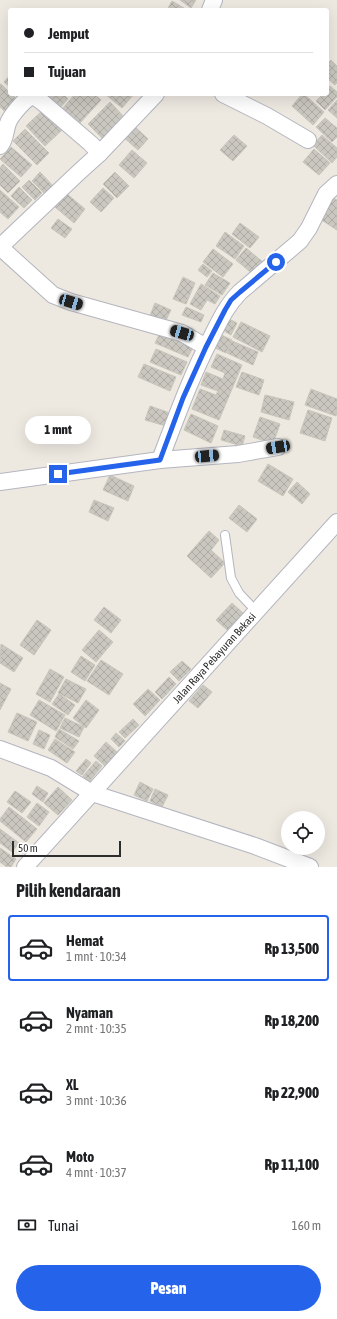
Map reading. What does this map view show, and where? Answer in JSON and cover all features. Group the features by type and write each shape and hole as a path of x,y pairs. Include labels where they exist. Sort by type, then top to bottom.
{"street":[{"path":"154,96 100,153 0,247 53,295 71,302 182,333 206,347"},
{"path":"228,96 267,116 308,140"},
{"path":"0,146 4,141 9,120 25,100 35,97 100,153"},
{"path":"160,460 183,398 206,347 231,300 300,241 309,228 326,194 337,184"},
{"path":"0,482 160,460 238,454 278,447"},
{"name":"Jalan Raya Pebayuran Bekasi","path":"26,867 337,522"},
{"path":"0,749 51,768 92,793 255,846 310,867"}],"lane":[{"path":"225,535 231,578 239,593 256,611"}],"building":[{"path":"180,0 196,0 191,8"},
{"path":"172,1 184,8 168,8"},
{"path":"331,60 337,66 337,83 335,85 329,80 329,62"},
{"path":"8,77 8,85 4,82"},
{"path":"1,84 8,91 8,96 14,96 18,101 6,113 0,107"},
{"path":"330,86 337,92 337,97 325,110 316,101 321,96 329,96"},
{"path":"42,96 65,96 68,99 58,110"},
{"path":"73,96 96,96 101,100 80,123 63,108"},
{"path":"107,96 132,96 122,108"},
{"path":"300,96 306,96 324,112 313,125 292,106"},
{"path":"337,100 337,118 328,110"},
{"path":"110,102 125,118 104,140 88,124"},
{"path":"44,109 63,129 45,146 26,126"},
{"path":"325,118 337,128 337,137 332,142 316,127"},
{"path":"132,124 148,139 138,150 122,136"},
{"path":"25,129 49,153 37,165 13,141"},
{"path":"234,135 247,146 233,161 220,150"},
{"path":"322,135 337,148 337,157 332,163 313,145"},
{"path":"11,147 32,165 21,177 0,159"},
{"path":"314,149 330,163 319,175 303,162"},
{"path":"132,150 147,163 134,178 119,165"},
{"path":"3,164 20,181 8,193 0,185 0,168"},
{"path":"40,172 54,187 46,195 32,181"},
{"path":"115,172 129,186 117,198 103,184"},
{"path":"29,180 42,193 35,200 22,187"},
{"path":"19,187 32,200 24,208 11,196"},
{"path":"103,188 114,198 101,212 90,202"},
{"path":"0,190 19,207 8,219 0,212"},
{"path":"66,193 85,209 74,223 55,207"},
{"path":"333,198 337,200 337,230 320,219"},
{"path":"58,219 72,229 65,238 51,228"},
{"path":"240,223 259,237 250,248 232,234"},
{"path":"225,232 244,246 235,259 216,246"},
{"path":"246,248 264,263 254,275 236,260"},
{"path":"213,249 233,264 223,277 203,262"},
{"path":"203,264 212,271 207,277 198,270"},
{"path":"213,273 230,283 222,295 205,285"},
{"path":"183,277 195,283 186,304 173,299"},
{"path":"201,284 220,296 215,304 207,300 201,310 190,304"},
{"path":"155,303 171,310 164,324 149,318"},
{"path":"186,307 204,315 201,322 182,315"},
{"path":"225,317 237,323 231,335 219,328"},
{"path":"241,322 270,336 262,352 233,337"},
{"path":"161,331 194,345 188,357 155,343"},
{"path":"217,333 232,340 226,353 211,346"},
{"path":"232,341 258,352 253,365 227,353"},
{"path":"156,349 187,362 181,375 150,362"},
{"path":"217,354 242,365 219,420 192,409 200,389 216,395 218,391 201,385 206,372 223,379 225,373 211,367"},
{"path":"144,364 176,377 170,391 138,377"},
{"path":"242,372 264,380 259,395 236,387"},
{"path":"311,389 337,399 336,416 305,405"},
{"path":"265,395 294,402 289,420 261,412"},
{"path":"150,406 170,413 166,426 145,420"},
{"path":"308,410 332,418 325,441 300,433"},
{"path":"191,414 218,426 211,443 184,430"},
{"path":"260,417 280,424 273,444 253,437"},
{"path":"224,430 245,436 242,446 221,440"},
{"path":"268,464 293,479 283,496 258,481"},
{"path":"110,475 134,486 128,501 103,490"},
{"path":"297,482 310,494 302,504 288,492"},
{"path":"94,500 114,508 108,521 89,512"},
{"path":"239,505 257,519 247,532 229,518"},
{"path":"209,531 219,540 211,550 225,563 211,578 187,556"},
{"path":"232,603 243,613 227,630 216,620"},
{"path":"104,607 121,620 111,633 94,620"},
{"path":"37,620 51,630 34,655 20,645"},
{"path":"99,630 113,642 96,662 82,650"},
{"path":"1,644 23,658 14,672 0,663"},
{"path":"81,656 95,665 85,681 71,672"},
{"path":"101,660 123,674 109,695 87,681"},
{"path":"182,661 191,669 179,681 170,672"},
{"path":"50,669 64,677 50,702 36,694"},
{"path":"169,677 176,684 162,699 155,692"},
{"path":"66,679 86,689 78,703 58,693"},
{"path":"0,683 11,689 0,710"},
{"path":"203,685 212,692 198,708 189,701"},
{"path":"148,689 160,700 145,716 133,704"},
{"path":"59,694 75,705 68,715 52,704"},
{"path":"39,700 65,715 56,731 30,715"},
{"path":"86,700 99,710 86,728 73,718"},
{"path":"17,713 37,722 28,741 8,732"},
{"path":"65,718 84,727 79,737 60,728"},
{"path":"133,719 139,725 125,738 119,732"},
{"path":"59,729 79,741 73,749 55,737"},
{"path":"39,730 50,735 44,749 33,744"},
{"path":"116,733 125,741 119,747 111,739"},
{"path":"55,739 75,752 67,763 48,750"},
{"path":"106,742 117,752 105,766 94,756"},
{"path":"86,759 91,763 82,775 76,771"},
{"path":"96,761 102,766 89,782 83,776"},
{"path":"140,782 153,789 147,801 134,795"},
{"path":"37,786 48,793 43,802 32,794"},
{"path":"58,787 72,800 58,815 44,803"},
{"path":"155,789 168,795 162,807 150,801"},
{"path":"15,791 31,802 22,813 7,802"},
{"path":"37,803 49,812 39,826 27,817"},
{"path":"9,807 37,829 26,842 0,821"},
{"path":"0,829 19,843 12,852 0,843"},
{"path":"0,848 16,859 11,867 7,867 0,862"}],"route":[{"path":"58,474 160,460 183,398 206,347 225,310 231,300 276,262"}]}
